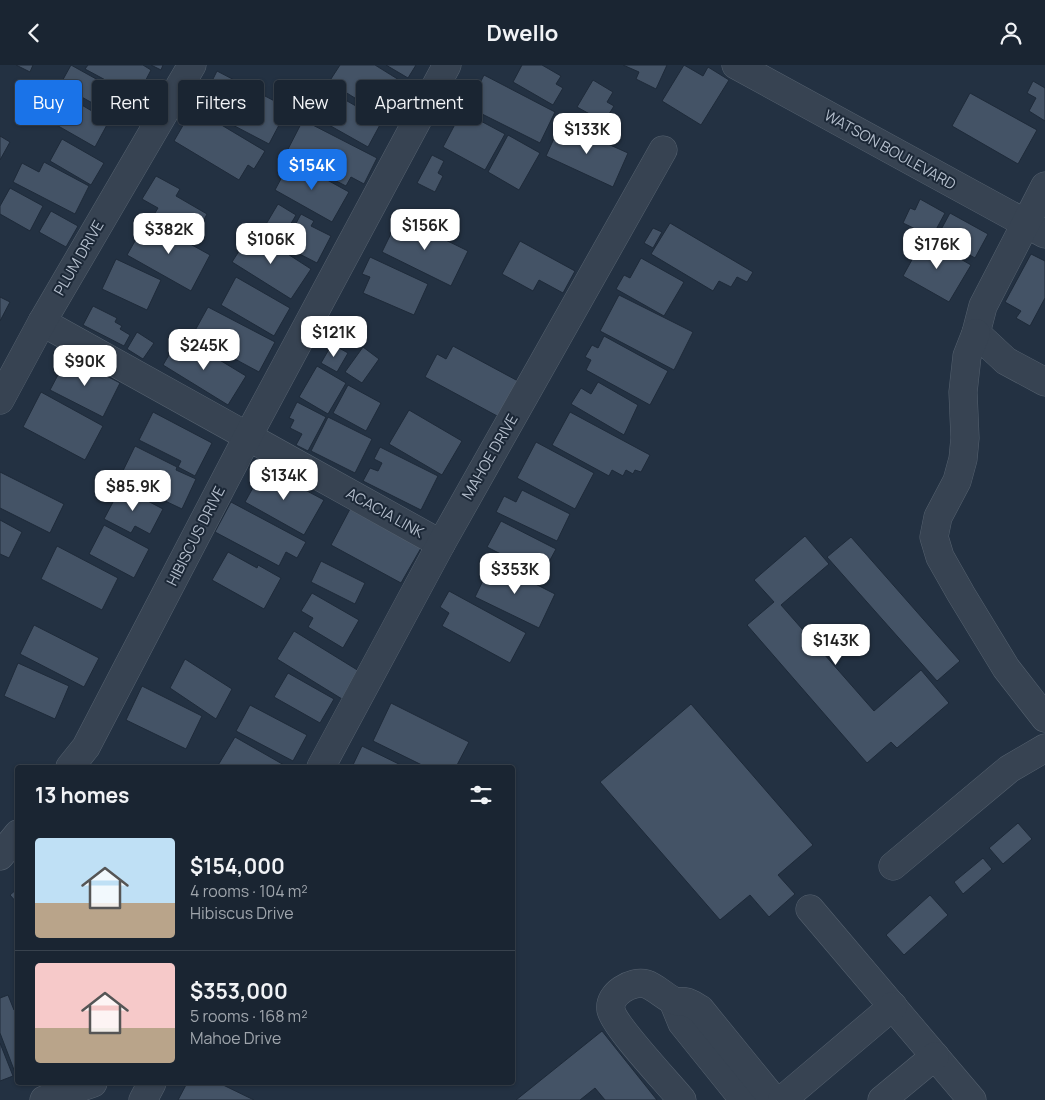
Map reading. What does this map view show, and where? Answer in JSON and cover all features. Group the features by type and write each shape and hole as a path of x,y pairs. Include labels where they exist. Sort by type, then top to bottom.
{"street":[{"name":"PLUM DRIVE","path":"0,400 42,322 192,65"},
{"name":"HIBISCUS DRIVE","path":"72,765 86,747 248,435 448,65"},
{"name":"WATSON BOULEVARD","path":"736,65 1035,229"},
{"name":"MAHOE DRIVE","path":"322,765 441,544 663,150"},
{"path":"1045,186 1035,229 983,306 976,333 967,356 963,392 965,438 963,459 957,481 938,517 934,537 940,557 1006,668 1045,719"},
{"name":"ACACIA LINK","path":"42,322 441,544"},
{"path":"976,333 1006,361 1045,382"},
{"path":"893,866 1010,769 1045,749"},
{"path":"0,856 15,838"},
{"path":"810,909 972,1100"},
{"path":"682,1100 620,1028 611,1010 616,994 636,983 645,983 661,991 673,1001 682,1023 744,1100"},
{"path":"673,1001 687,1002 700,1009 774,1100"},
{"path":"782,1100 893,1007"},
{"path":"882,1100 934,1056"},
{"path":"44,1100 87,1085"},
{"path":"142,1100 151,1085"}],"building":[{"path":"16,65 33,65 30,72"},
{"path":"71,65 98,80 92,80 92,103 82,97 82,80 63,80"},
{"path":"88,65 143,65 151,70 146,80 105,80 85,69"},
{"path":"151,65 163,65 161,70"},
{"path":"340,65 375,65 399,80 356,80 356,99 346,93 346,80 330,80"},
{"path":"386,65 416,65 408,78"},
{"path":"522,65 542,65 561,76 556,84 563,88 553,105 513,82"},
{"path":"623,65 667,65 656,89 636,79 639,72"},
{"path":"684,65 703,76 708,67 729,80 701,125 662,101"},
{"path":"217,71 234,80 212,80"},
{"path":"484,75 555,112 540,143 482,114 482,80"},
{"path":"593,80 613,92 607,102 614,106 604,122 577,107"},
{"path":"1033,81 1045,88 1045,121 1029,111 1036,98 1027,93"},
{"path":"970,93 1037,130 1018,164 952,126"},
{"path":"264,95 274,101 274,125 279,125 269,144 233,125 264,125"},
{"path":"346,100 356,106 356,125 380,125 368,147 329,125 346,125"},
{"path":"82,105 92,111 92,125 107,125 95,147 56,125 82,125"},
{"path":"482,122 505,134 485,170 443,147 455,125 482,125"},
{"path":"561,123 628,153 613,187 546,156"},
{"path":"183,125 221,125 265,151 254,169 248,165 239,180 174,141"},
{"path":"300,125 313,125 377,158 364,184 351,177 346,186 285,155"},
{"path":"508,135 540,153 519,190 488,172"},
{"path":"0,136 10,142 0,160"},
{"path":"62,139 104,163 91,185 50,161"},
{"path":"432,155 444,161 438,173 443,176 435,192 417,183"},
{"path":"291,160 349,192 332,222 275,190"},
{"path":"44,162 89,186 75,214 13,182 22,163 39,172"},
{"path":"156,176 180,189 176,196 207,214 192,242 152,218 158,208 142,199"},
{"path":"10,188 43,206 30,231 0,214 0,206"},
{"path":"920,199 945,213 932,237 903,223 910,208 915,210"},
{"path":"278,204 296,215 280,242 262,231"},
{"path":"51,211 78,226 66,247 39,232"},
{"path":"950,213 988,234 975,258 937,237"},
{"path":"301,214 314,221 311,226 331,236 317,263 284,246"},
{"path":"399,217 468,251 451,286 382,252"},
{"path":"147,220 210,255 191,291 127,255"},
{"path":"670,223 753,272 747,282 737,277 731,287 719,281 713,291 651,254"},
{"path":"653,228 662,232 653,248 644,243"},
{"path":"252,231 311,269 291,299 232,262"},
{"path":"924,238 971,265 949,302 903,276"},
{"path":"520,241 575,271 563,293 539,280 533,291 502,274"},
{"path":"1031,254 1045,261 1045,298 1030,326 1016,318 1021,311 1005,302"},
{"path":"370,257 428,284 414,315 363,293 370,277 362,274"},
{"path":"641,258 684,282 664,316 616,289 624,275 630,278"},
{"path":"116,259 161,280 147,310 102,289"},
{"path":"236,277 290,308 274,336 221,305"},
{"path":"619,295 693,332 674,370 600,331"},
{"path":"0,297 10,302 0,321"},
{"path":"93,306 117,318 115,322 122,326 120,329 130,335 124,346 83,325"},
{"path":"208,307 275,342 259,372 192,336"},
{"path":"137,332 154,343 143,359 127,349"},
{"path":"180,336 246,376 228,405 163,365"},
{"path":"604,336 668,371 650,405 586,370 591,360 585,357 592,345 598,348"},
{"path":"332,344 348,353 337,372 321,363"},
{"path":"453,346 518,381 499,417 425,377 437,354 446,359"},
{"path":"363,347 379,359 362,383 345,372"},
{"path":"68,356 120,383 103,417 50,390"},
{"path":"317,366 346,383 328,414 299,397"},
{"path":"598,382 638,405 624,435 571,404 581,388 591,394"},
{"path":"348,385 381,403 366,431 333,413"},
{"path":"41,392 103,426 85,460 23,427"},
{"path":"297,402 326,417 308,451 296,445 302,434 290,428 294,420 289,418"},
{"path":"409,410 462,441 442,475 389,444"},
{"path":"153,412 212,443 195,476 178,467 181,461 139,440"},
{"path":"570,412 650,455 641,472 635,470 633,474 626,470 623,476 612,470 609,476 552,445"},
{"path":"328,417 372,439 355,473 311,451"},
{"path":"536,442 594,473 575,509 517,478"},
{"path":"135,446 177,467 176,470 196,479 182,509 119,479"},
{"path":"380,447 438,476 421,510 363,481 370,468 378,471 382,463 374,459"},
{"path":"264,468 324,500 304,535 245,502"},
{"path":"0,472 64,504 50,533 0,508"},
{"path":"121,487 163,509 150,534 135,526 131,533 104,519"},
{"path":"522,490 570,514 557,541 496,512 504,496 516,502"},
{"path":"231,502 306,542 297,558 286,552 279,566 215,532"},
{"path":"350,509 421,548 401,583 331,545"},
{"path":"0,520 22,532 9,558 0,554"},
{"path":"501,521 556,549 542,575 487,547"},
{"path":"104,525 149,549 134,578 89,554"},
{"path":"805,536 829,564 781,605 874,711 921,670 949,703 897,748 891,742 867,763 747,625 774,602 754,580"},
{"path":"851,537 960,661 937,681 827,557"},
{"path":"57,546 118,578 102,610 41,579"},
{"path":"228,552 257,568 258,565 281,578 264,609 212,580"},
{"path":"321,561 365,583 355,604 311,582"},
{"path":"492,562 555,594 539,628 475,597"},
{"path":"449,591 526,633 510,663 442,626 449,613 440,607"},
{"path":"312,593 359,620 343,648 308,627 313,618 301,611"},
{"path":"34,625 99,658 84,687 20,654"},
{"path":"294,631 359,671 342,699 277,659"},
{"path":"185,659 232,689 216,719 170,688"},
{"path":"18,663 69,686 55,719 4,696"},
{"path":"288,673 334,699 320,723 274,697"},
{"path":"142,686 202,716 186,749 126,720"},
{"path":"391,703 469,742 457,765 422,765 373,741"},
{"path":"691,704 813,845 778,875 795,894 769,917 750,895 720,920 600,782"},
{"path":"250,705 307,735 293,761 236,731"},
{"path":"235,737 284,765 218,765"},
{"path":"362,746 401,765 353,765"},
{"path":"1018,823 1032,839 1003,864 989,848"},
{"path":"983,858 992,869 963,894 954,882"},
{"path":"15,891 15,901 10,895"},
{"path":"930,895 948,915 904,955 886,935"},
{"path":"8,995 15,1010 15,1072 0,1033 0,998"},
{"path":"602,1031 657,1100 605,1100 595,1088 580,1100 516,1100"},
{"path":"0,1043 13,1076 0,1081"},
{"path":"186,1085 223,1085 254,1100 178,1100"}]}
